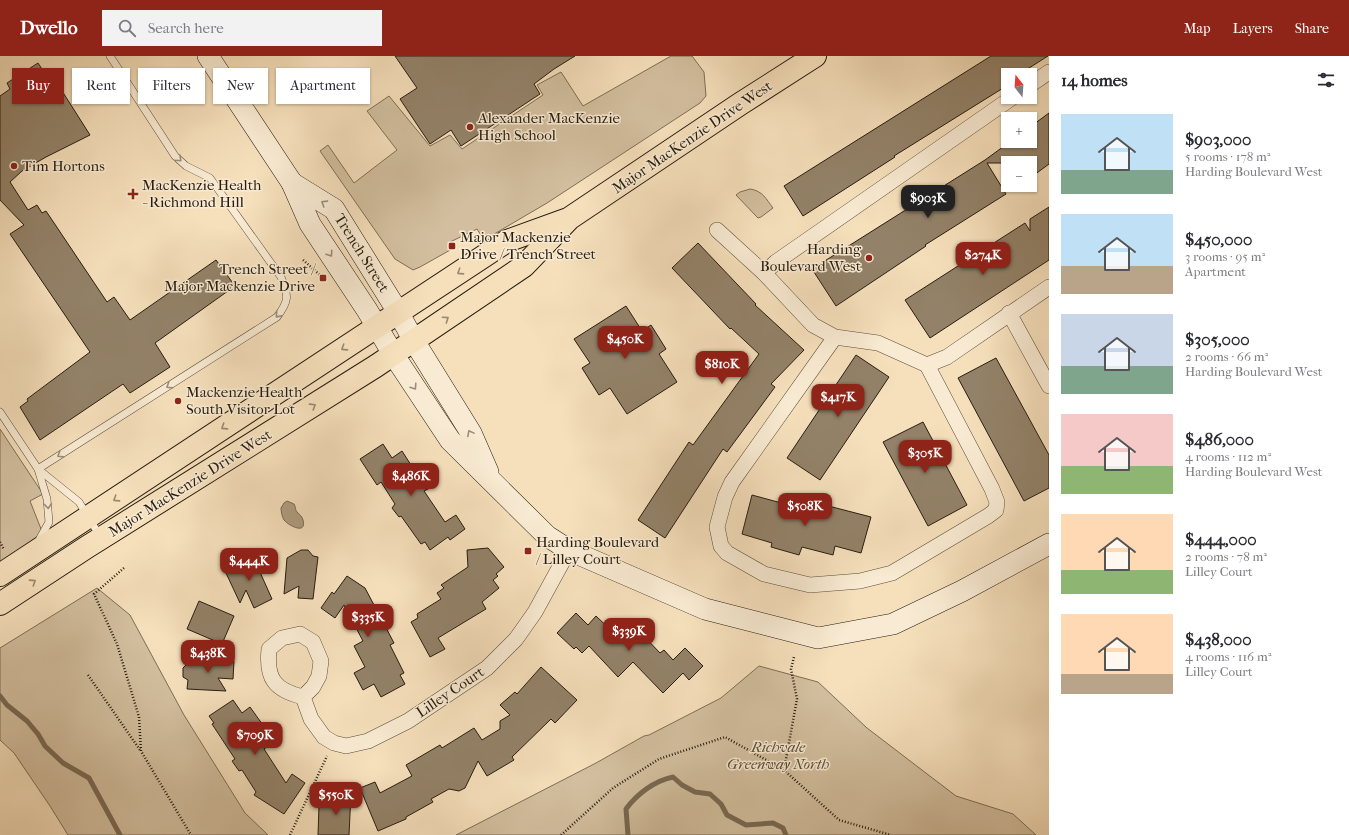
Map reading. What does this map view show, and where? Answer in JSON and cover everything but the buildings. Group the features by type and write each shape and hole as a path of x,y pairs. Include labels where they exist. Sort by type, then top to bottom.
{"main road":[{"name":"Major MacKenzie Drive West","path":"0,604 101,538 414,341 524,266 570,218 734,108 815,56"},
{"name":"Major MacKenzie Drive West","path":"0,575 507,241 570,218"}],"street":[{"name":"Trench Street","path":"208,56 292,183 310,224 377,327"},
{"path":"1037,80 1049,72"},
{"path":"764,273 776,262 1003,104"},
{"name":"Trench Street","path":"292,183 334,209 471,433 492,482"},
{"path":"717,230 764,273 813,325 835,337 878,343 927,364 992,489 997,502 996,510 972,527 892,573 860,581 810,585 764,574 727,553 721,546 717,527 725,497 732,482 835,337"},
{"path":"927,364 947,357 1049,287"},
{"path":"1009,313 1049,386"},
{"path":"377,327 393,354 450,440 546,536 569,550 705,609 818,638 893,624 962,591 1049,544"},
{"name":"Lilley Court","path":"334,743 346,746 368,741 408,721 487,668 516,639 535,612 569,550"},
{"path":"303,697 311,719 324,738 334,743"}],"lane":[{"path":"38,469 277,317 285,306 286,295 284,285 280,277 210,178 186,166 175,156 110,56"},
{"path":"0,412 38,469 47,498 49,522 31,554"},
{"path":"38,469 79,502 101,538"}],"path":[{"path":"303,260 323,278"},
{"path":"0,542 5,552"},
{"path":"124,568 94,594 116,644 139,717 141,750"},
{"path":"784,770 797,698 791,669 794,657"},
{"path":"88,675 141,750 191,835"},
{"path":"561,835 613,788 659,759 725,736 784,770 839,820 891,835"},
{"path":"290,835 334,743"}],"green space":[{"path":"671,56 692,56 704,72 706,96 700,103 547,203 484,240 477,229 448,243 452,249 413,270 395,259 320,151 328,145 354,183 397,150 367,111 389,96 430,146 450,135 462,149 543,95 537,85 561,72 583,106"},
{"path":"750,189 761,194 773,208 758,218 736,195"},
{"path":"0,429 43,494 30,501 43,534 0,570"},
{"path":"97,588 130,615 184,715 245,813 268,835 68,835 14,753 0,740 0,648"},
{"name":"Richvale Greenway North","path":"759,666 818,682 867,728 956,796 1013,814 1036,835 456,835 596,763 644,736 649,735 721,698"}],"shaded area":[{"path":"287,501 294,504 296,511 302,517 304,525 302,527 293,527 284,520 281,508"}],"waterway":[{"path":"0,696 7,705 27,721 38,734 45,746 63,763 89,778 120,835"},
{"path":"628,835 626,809 635,798 646,789 673,777 682,785 695,792 710,794 721,804 727,815 746,825 773,823 783,828 786,835"}],"place":[{"name":"Alexander MacKenzie High School","path":"470,127"},
{"name":"Tim Hortons","path":"14,166"},
{"name":"MacKenzie Health - Richmond Hill","path":"133,194"},
{"name":"Major Mackenzie Drive / Trench Street","path":"452,246"},
{"name":"Harding Boulevard West","path":"869,258"},
{"name":"Trench Street / Major Mackenzie Drive","path":"323,278"},
{"name":"Mackenzie Health South Visitor Lot","path":"178,401"},
{"name":"Harding Boulevard / Lilley Court","path":"528,551"}]}
